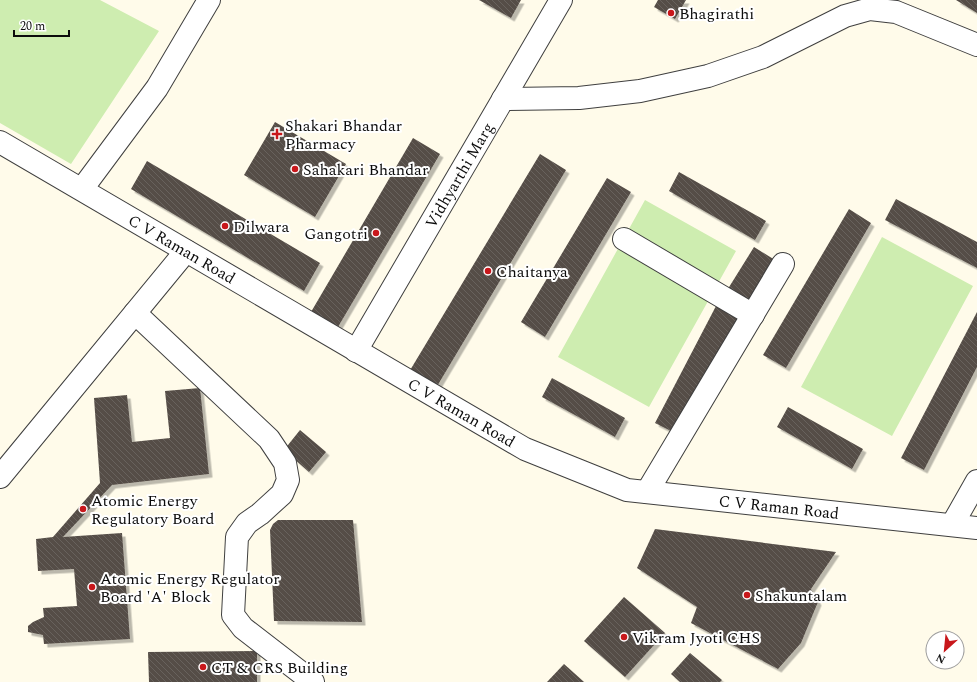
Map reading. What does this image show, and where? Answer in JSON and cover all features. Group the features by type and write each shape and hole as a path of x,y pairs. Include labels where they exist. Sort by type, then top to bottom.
{"street":[{"path":"82,189 157,88 209,0"},
{"name":"Vidhyarthi Marg","path":"356,351 562,0"},
{"path":"504,98 579,98 640,91 708,76 763,57 844,16 870,9 896,12 977,45"},
{"name":"C V Raman Road","path":"0,142 525,449 626,490 977,528"},
{"path":"624,239 753,314"},
{"path":"0,477 186,251"},
{"path":"647,492 783,264"},
{"path":"135,313 269,439 285,463 288,480 282,494 260,514 247,523 237,537 233,615 243,628 313,682"},
{"path":"952,525 977,482"}],"green space":[{"path":"0,0 100,0 159,31 71,164 0,123"},
{"path":"645,200 736,251 649,407 558,357"},
{"path":"882,237 973,286 892,436 801,387"}],"building":[{"path":"479,0 521,0 511,18"},
{"name":"Bhagirathi","path":"658,0 686,0 675,19 654,7"},
{"path":"956,0 977,0 977,13"},
{"name":"Sahakari Bhandar","path":"275,122 346,164 315,217 244,175"},
{"name":"Gangotri","path":"413,138 440,154 338,327 311,312"},
{"name":"Chaitanya","path":"540,154 566,170 436,388 409,372"},
{"name":"Dilwara","path":"147,161 320,263 304,291 131,189"},
{"path":"679,172 766,221 755,240 669,191"},
{"path":"607,178 631,192 545,337 521,322"},
{"path":"896,199 977,242 977,268 885,220"},
{"path":"849,209 871,223 786,368 763,355"},
{"path":"754,247 775,260 747,305 726,292"},
{"path":"716,306 740,318 679,435 655,423"},
{"path":"977,312 977,367 924,470 901,458"},
{"path":"552,378 625,418 615,437 542,397"},
{"name":"Atomic Energy Regulatory Board","path":"200,388 209,474 112,485 63,537 122,533 130,639 44,644 43,635 28,632 28,626 44,617 43,608 77,606 74,569 38,571 36,539 53,537 100,483 94,398 127,395 132,442 170,438 165,391"},
{"path":"788,407 863,449 852,469 777,427"},
{"path":"300,430 326,452 309,472 284,450"},
{"path":"278,520 353,520 362,622 274,621 270,530 273,524"},
{"name":"Shakuntalam","path":"655,529 836,552 811,589 818,602 801,643 778,669 691,623 697,607 637,568"},
{"name":"Vikram Jyoti CHS","path":"624,597 665,633 625,677 584,641"},
{"name":"CT & CRS Building","path":"257,651 257,682 149,682 148,652"},
{"path":"690,653 722,680 720,682 680,682 671,674"},
{"path":"564,664 584,682 547,682"}],"place":[{"name":"Bhagirathi","path":"671,13"},
{"name":"Shakari Bhandar Pharmacy","path":"277,134"},
{"name":"Sahakari Bhandar","path":"295,169"},
{"name":"Dilwara","path":"225,226"},
{"name":"Gangotri","path":"376,233"},
{"name":"Chaitanya","path":"488,271"},
{"name":"Atomic Energy Regulatory Board","path":"83,509"},
{"name":"Atomic Energy Regulator Board 'A' Block","path":"92,587"},
{"name":"Shakuntalam","path":"747,595"},
{"name":"Vikram Jyoti CHS","path":"624,637"},
{"name":"CT & CRS Building","path":"203,667"}]}
